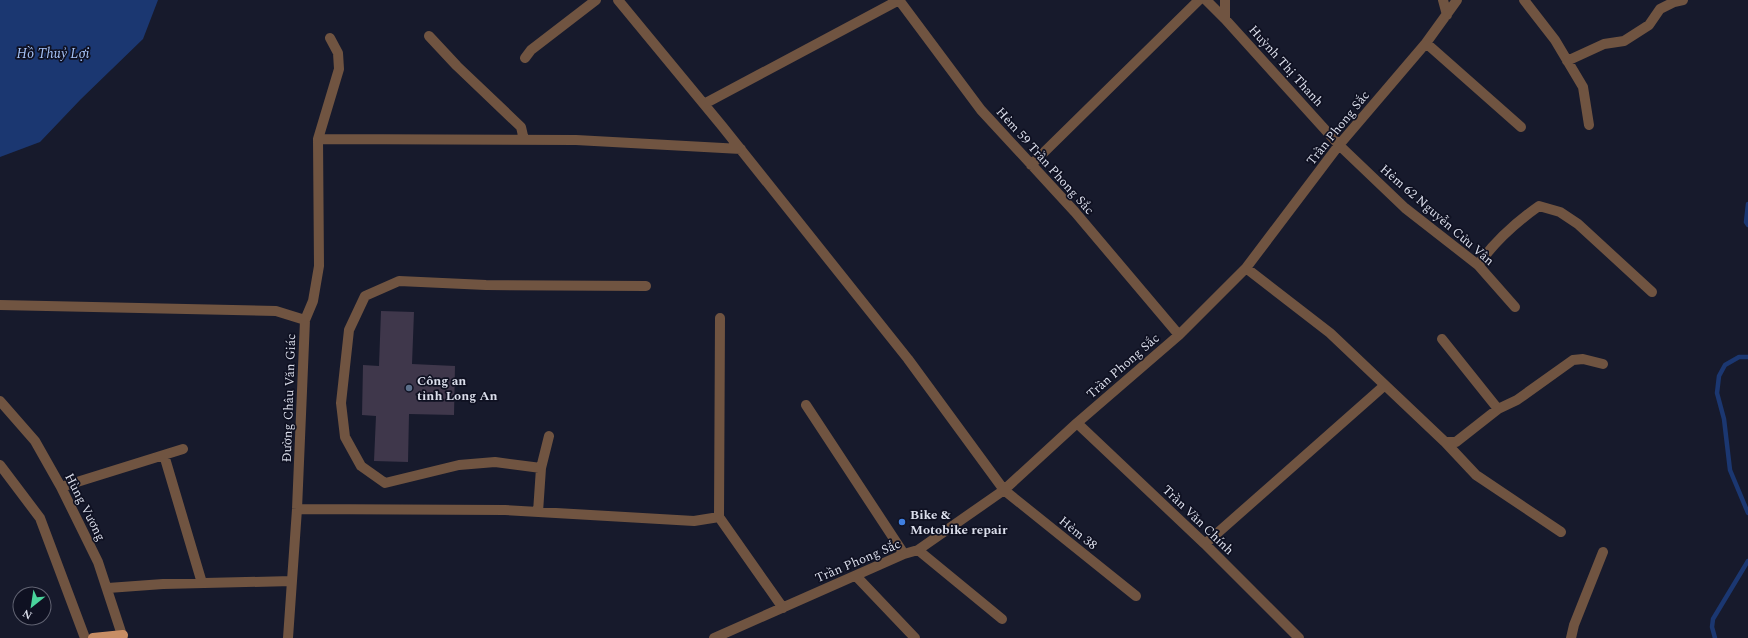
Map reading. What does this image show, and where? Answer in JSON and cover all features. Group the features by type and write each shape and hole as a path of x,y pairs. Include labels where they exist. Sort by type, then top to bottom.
{"main road":[{"path":"93,638 123,636"}],"street":[{"path":"525,58 531,50 596,0"},
{"name":"Hẻm 38","path":"618,0 704,104 908,359 1004,490 1136,596"},
{"path":"704,104 899,0"},
{"name":"Hẻm 59 Trần Phong Sắc","path":"899,0 981,110 1075,212 1179,335"},
{"path":"1031,165 1199,0"},
{"name":"Huỳnh Thị Thanh","path":"1206,0 1339,145"},
{"path":"1225,0 1225,19"},
{"path":"1442,0 1447,15"},
{"name":"Trần Phong Sắc","path":"714,638 904,554 918,550 1004,490 1077,423 1179,335 1246,268 1339,145 1426,43 1457,0"},
{"path":"1524,0 1555,40 1583,87 1589,125"},
{"path":"1567,62 1604,44 1624,41 1649,25 1660,9 1674,2 1683,0"},
{"path":"429,36 457,66 521,127 524,140"},
{"path":"305,320 313,301 319,266 318,139 339,69 338,54 330,38"},
{"path":"1426,43 1521,128"},
{"path":"318,139 576,140 740,149"},
{"name":"Hẻm 62 Nguyễn Cửu Vân","path":"1339,145 1405,208 1478,265 1515,307"},
{"path":"1478,265 1490,247 1516,222 1539,206 1560,212 1578,224 1652,292"},
{"path":"1246,268 1330,333 1444,442 1476,475 1561,532"},
{"path":"540,468 495,462 459,465 385,483 361,466 345,436 341,403 349,330 365,296 399,282 486,285 646,286"},
{"name":"Đường Châu Văn Giác","path":"0,305 276,311 305,320 297,509 288,638"},
{"path":"720,318 719,517 783,608"},
{"path":"1442,339 1498,409"},
{"path":"1444,442 1456,442 1498,409 1517,400 1573,360 1583,359 1603,364"},
{"path":"1205,544 1385,385"},
{"name":"Hùng Vương","path":"0,401 35,441 61,487 98,562 123,636"},
{"path":"806,405 904,554"},
{"name":"Trần Văn Chính","path":"1077,423 1205,544 1299,638"},
{"path":"538,512 540,468 549,436"},
{"path":"61,487 183,449"},
{"path":"164,455 202,583"},
{"path":"0,466 40,518 85,638"},
{"path":"297,509 505,510 694,521 719,517"},
{"path":"918,550 1002,619"},
{"path":"1571,638 1574,625 1604,552"},
{"path":"856,576 915,638"},
{"path":"108,588 163,584 292,581"}],"water":[{"name":"Hồ Thuỷ Lợi","path":"0,0 158,0 143,39 81,99 40,142 0,157"}],"building":[{"name":"Công an tỉnh Long An","path":"381,311 414,312 412,364 455,366 454,415 409,414 408,462 374,461 376,416 362,415 363,365 379,366"}],"waterway":[{"path":"1748,204 1746,222 1748,225"},
{"path":"1748,357 1739,357 1725,365 1719,376 1717,393 1724,419 1730,470 1748,513"},
{"path":"1715,638 1712,627 1713,619 1748,561"}],"place":[{"name":"Công an tỉnh Long An","path":"409,388"},
{"name":"Bike & Motobike repair","path":"902,522"}]}
